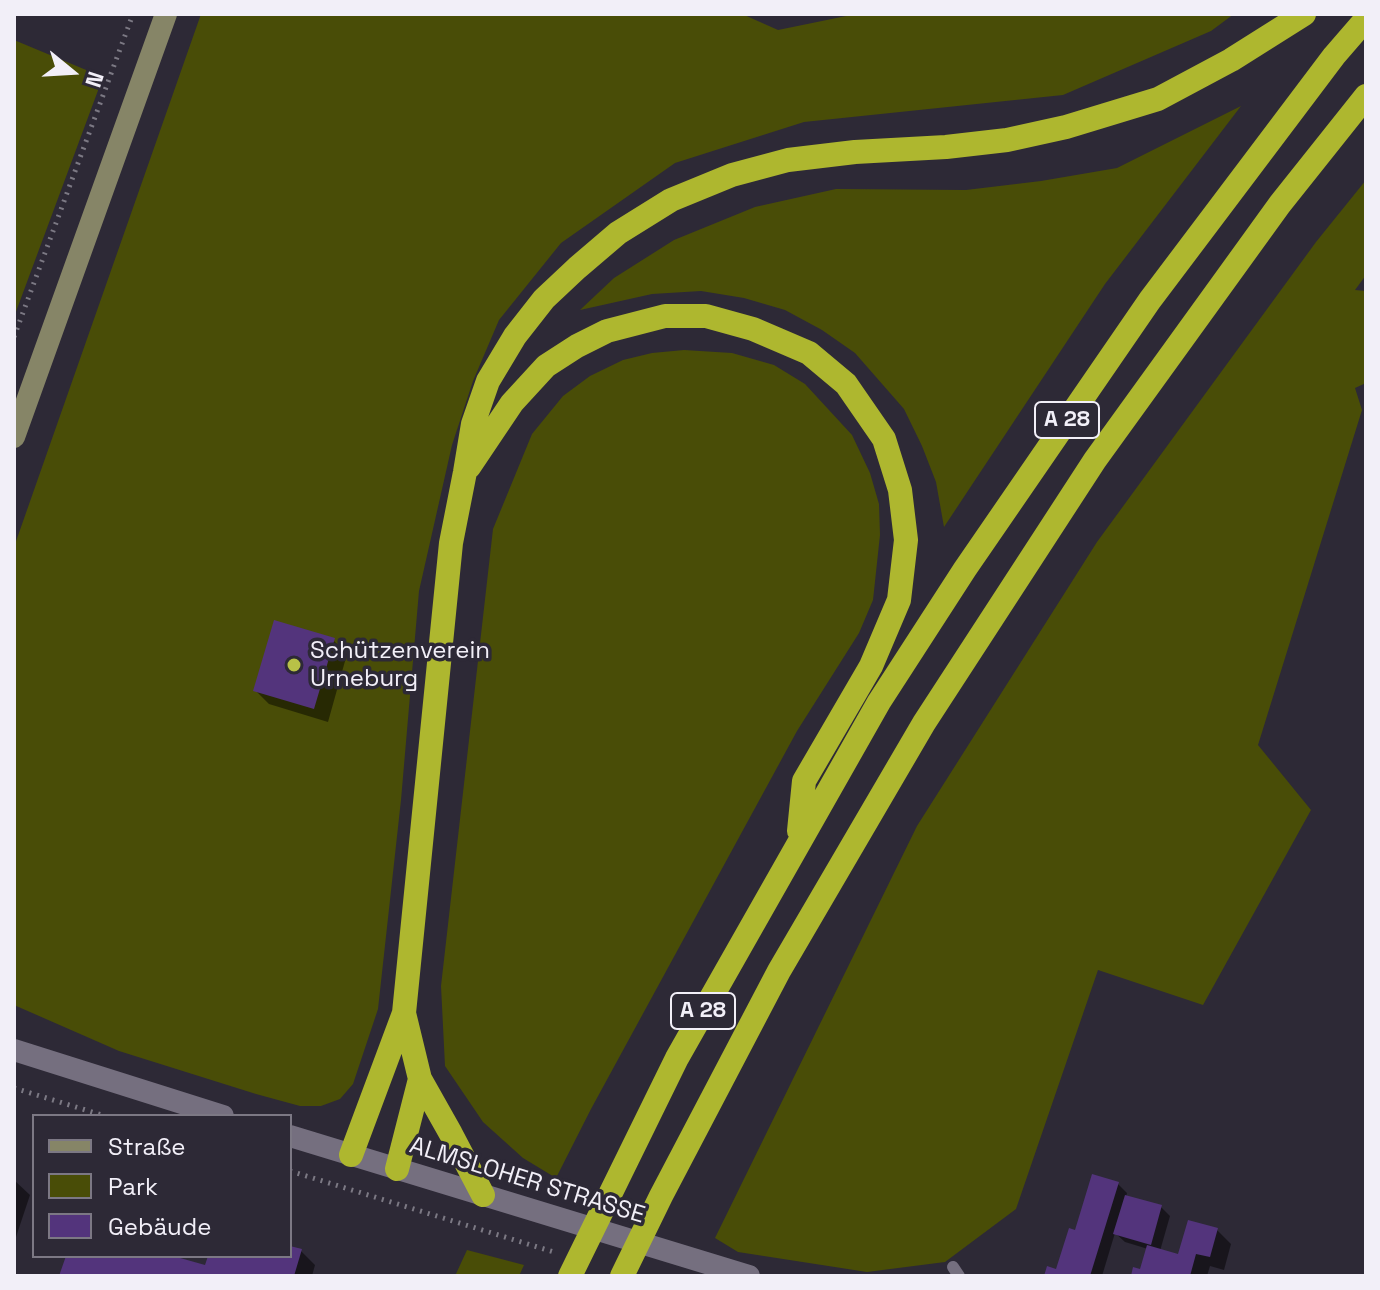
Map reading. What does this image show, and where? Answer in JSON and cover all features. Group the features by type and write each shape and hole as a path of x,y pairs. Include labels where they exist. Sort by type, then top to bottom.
{"highway":[{"path":"351,1155 404,1013 451,543 473,424 488,381 515,336 544,299 618,233 671,200 732,175 788,160 1007,140 1066,127 1158,99 1231,60 1304,14"},
{"name":"A 28","path":"570,1270 677,1058 879,702 965,569 1150,300 1334,56 1366,19"},
{"name":"A 28","path":"622,1276 779,971 924,723 1095,460 1280,204 1366,96"},
{"path":"465,472 512,403 546,366 607,331 665,316 706,316 753,329 809,353 846,384 884,439 900,490 906,540 899,600 871,666 804,781 798,842"},
{"path":"404,1013 420,1079 483,1195"},
{"path":"397,1169 420,1079"}],"main road":[{"path":"14,437 166,14"}],"street":[{"path":"14,1050 217,1114"},
{"name":"ALMSLOHER STRASSE","path":"292,1137 749,1276"}],"path":[{"path":"14,337 133,14"},
{"path":"14,1088 98,1114"},
{"path":"292,1172 570,1270"}],"green space":[{"path":"201,14 742,14 778,30 856,14 1234,14 1211,31 1063,95 804,122 675,163 561,243 499,320 473,381 452,445 419,591 401,800 378,1009 353,1084 340,1099 321,1106 300,1106 119,1051 14,1005 14,547"},
{"path":"14,40 103,77 14,317"},
{"path":"1241,106 1105,284 944,527 936,482 904,409 855,353 822,330 785,310 744,298 701,291 652,294 580,310 614,278 674,240 755,207 836,189 966,190 1117,168"},
{"path":"1366,180 1366,275 1355,290 1366,291 1366,383 1355,388 1362,410 1258,745 1311,810 1203,1005 1098,970 1016,1209 945,1262 867,1272 738,1252 715,1238 917,826 1097,542 1316,242"},
{"path":"684,350 732,353 774,365 805,384 852,435 870,473 879,504 880,535 873,600 859,633 797,731 556,1178 523,1158 483,1122 445,1066 441,986 493,529 532,434 563,396 590,376 623,360"},
{"path":"467,1250 524,1265 519,1276 455,1276"}],"building":[{"name":"Schützenverein Urneburg","path":"274,620 335,638 314,709 253,691"},
{"path":"1092,1174 1119,1182 1090,1276 1044,1276 1047,1266 1056,1269 1069,1228 1075,1230"},
{"path":"1125,1195 1162,1205 1151,1245 1113,1234"},
{"path":"1188,1220 1218,1228 1210,1257 1196,1254 1190,1276 1131,1276 1133,1267 1140,1269 1147,1245 1178,1254"},
{"path":"292,1246 302,1249 294,1276 59,1276 65,1258 180,1258 205,1265 207,1258 292,1258"}],"place":[{"name":"Schützenverein Urneburg","path":"294,665"}]}
